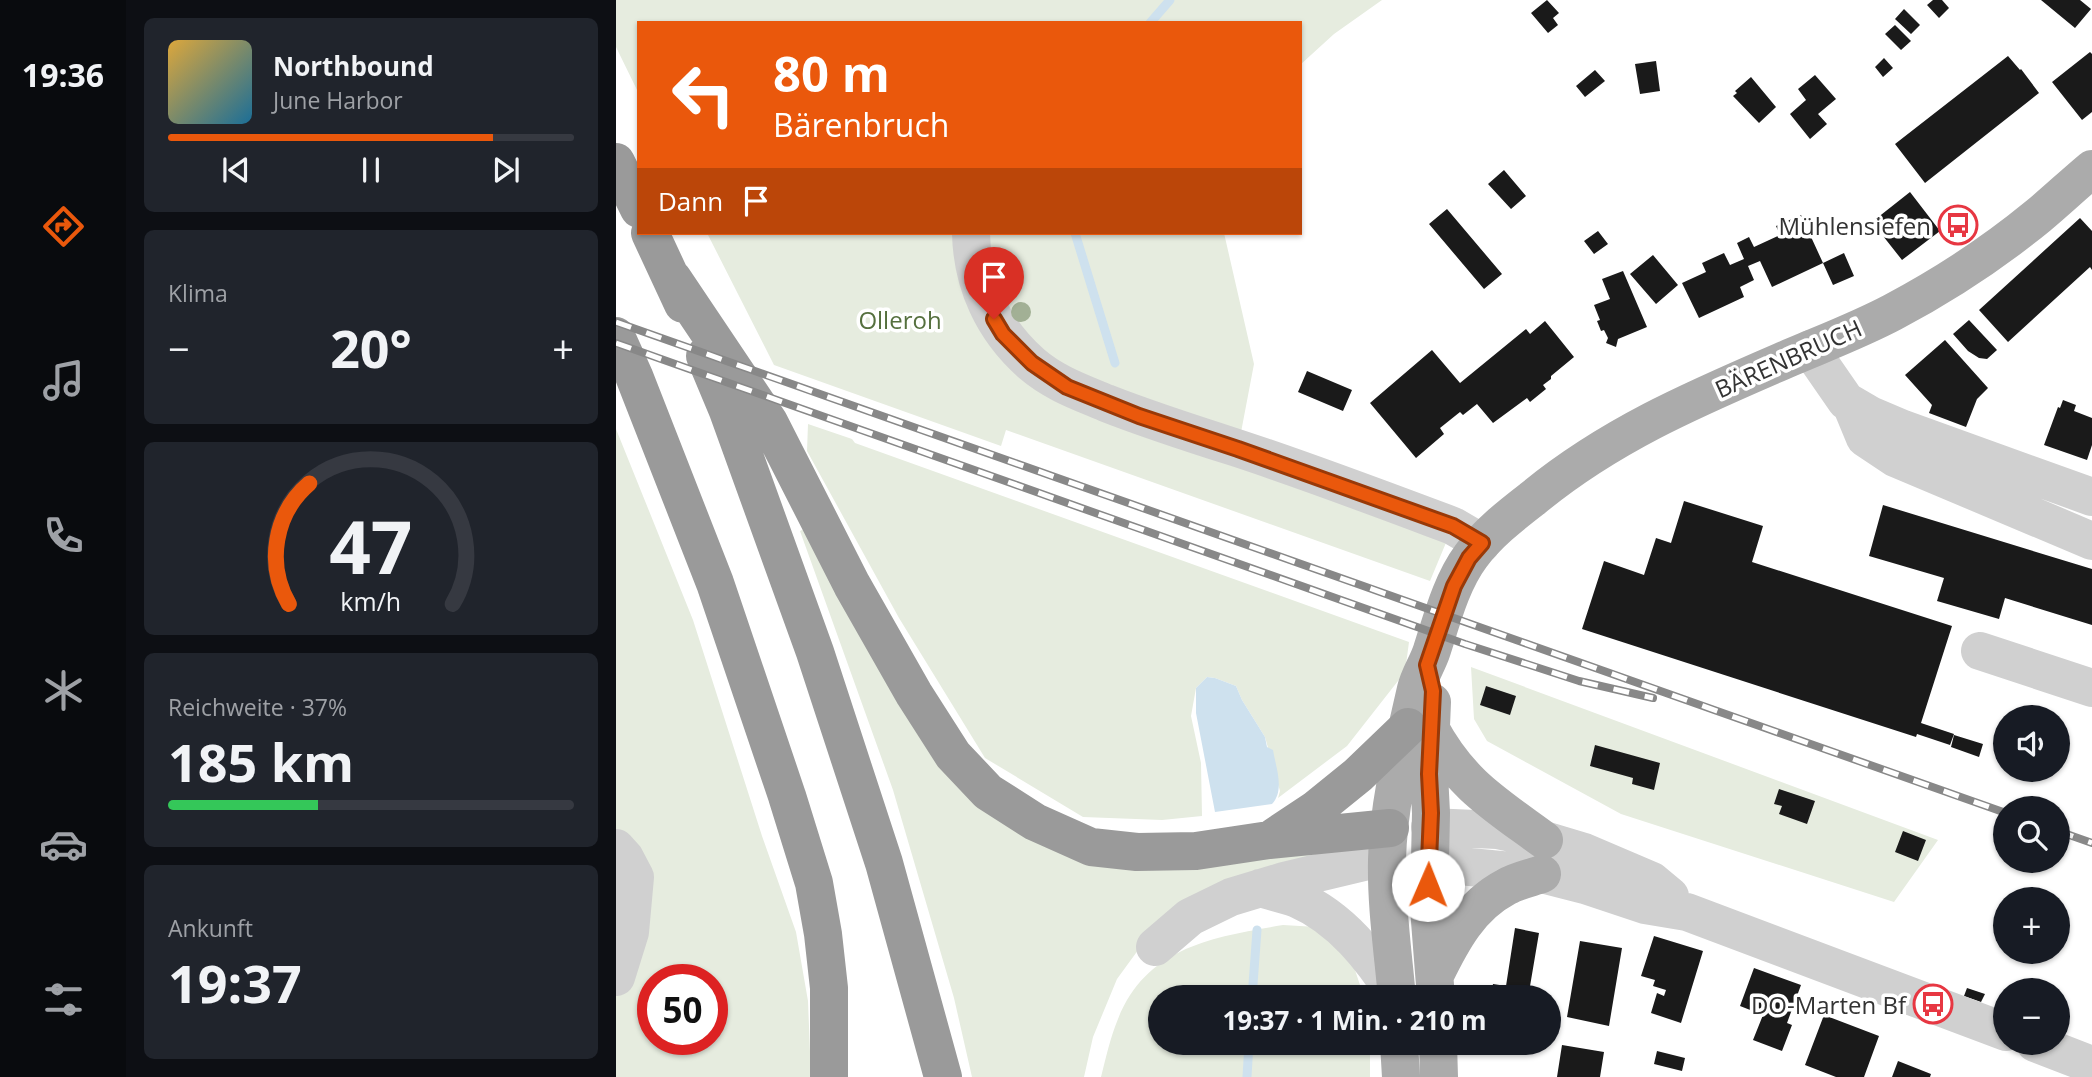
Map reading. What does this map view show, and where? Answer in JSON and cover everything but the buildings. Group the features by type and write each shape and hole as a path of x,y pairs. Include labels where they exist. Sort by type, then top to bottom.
{"highway":[{"path":"616,162 637,205"},
{"path":"651,235 673,279 728,411 815,652 884,863 943,1077"},
{"path":"673,279 769,422 852,585 914,694 953,755 988,792 1035,822 1091,847 1137,852 1196,851 1269,840 1389,844"},
{"path":"616,336 715,583 814,883 830,988 829,1077"},
{"path":"1269,840 1316,809 1419,728"}],"main road":[{"name":"BÄRENBRUCH","path":"1436,985 1417,685 1427,665 1454,586 1469,558 1516,512 1564,472 1606,445 1722,387 1892,312 1978,261 2038,216 2092,169"},
{"name":"BÄRENBRUCH","path":"1396,985 1389,914 1389,844 1402,752 1419,728"},
{"path":"1419,728 1440,746 1466,780 1502,810 1543,857 1487,898 1462,926 1449,945 1436,985"},
{"path":"1389,844 1429,845"},
{"path":"1400,1055 1401,1077"},
{"path":"1438,1055 1439,1077"}],"street":[{"path":"971,235 972,254 985,304 1003,334 1032,363 1056,381 1139,416 1453,526 1482,543"},
{"path":"1810,349 1846,401 1870,415 2092,496"},
{"path":"1851,404 1865,438 1895,458 2092,541"},
{"path":"1980,651 2092,688"},
{"path":"1155,947 1190,917 1231,897 1372,860 1389,844"},
{"path":"1429,845 1543,857 1585,885 1645,905 1687,912 1993,1027"},
{"path":"616,848 635,877 631,932 616,977"},
{"path":"1260,888 1297,899 1333,920 1375,963 1389,985"},
{"path":"2066,1055 2092,1065"}],"green space":[{"path":"616,0 1382,0 1334,34 1302,63 1302,21 637,21 637,90 616,47"},
{"name":"Olleroh","path":"708,235 1224,235 1254,364 1238,448 1453,526 1430,581 1006,430 1001,446 774,365"},
{"path":"808,424 1409,642 1405,672 1347,746 1278,798 1280,791 1265,737 1236,686 1207,677 1196,688 1191,716 1201,763 1202,816 1162,820 1083,817 985,758 899,618 807,451"},
{"path":"616,429 693,620 762,836 796,932 808,1001 811,1077 616,1077"},
{"path":"806,528 1023,833 1347,841 1152,931 1117,979 1093,1037 1084,1077 972,1077 954,998 893,790 800,531"},
{"path":"1471,667 1938,840 1894,902 1621,814 1487,741 1474,719"},
{"path":"1283,925 1317,927 1352,961 1360,985 1148,985 1148,1055 1370,1055 1370,1077 1101,1077 1118,1019 1131,994 1146,975 1165,960 1186,949 1232,934"}],"water":[{"path":"1207,677 1236,686 1265,737 1267,747 1273,750 1279,786 1272,804 1215,812 1196,713 1196,688"}],"waterway":[{"path":"1152,21 1170,0"},
{"path":"1076,235 1115,363"},
{"path":"1253,985 1257,930"},
{"path":"1247,1077 1248,1055"}],"railway":[{"path":"616,322 1993,808"},
{"path":"616,343 1465,644 1579,681 1653,698"},
{"path":"2070,835 2092,843"}],"place":[{"name":"Mühlensiefen","path":"1958,225"},
{"name":"DO-Marten Bf","path":"1933,1004"}],"route":[{"path":"994,319 1003,334 1032,363 1067,387 1139,416 1453,526 1482,543 1469,558 1454,586 1427,665 1433,691 1428,885"}]}
